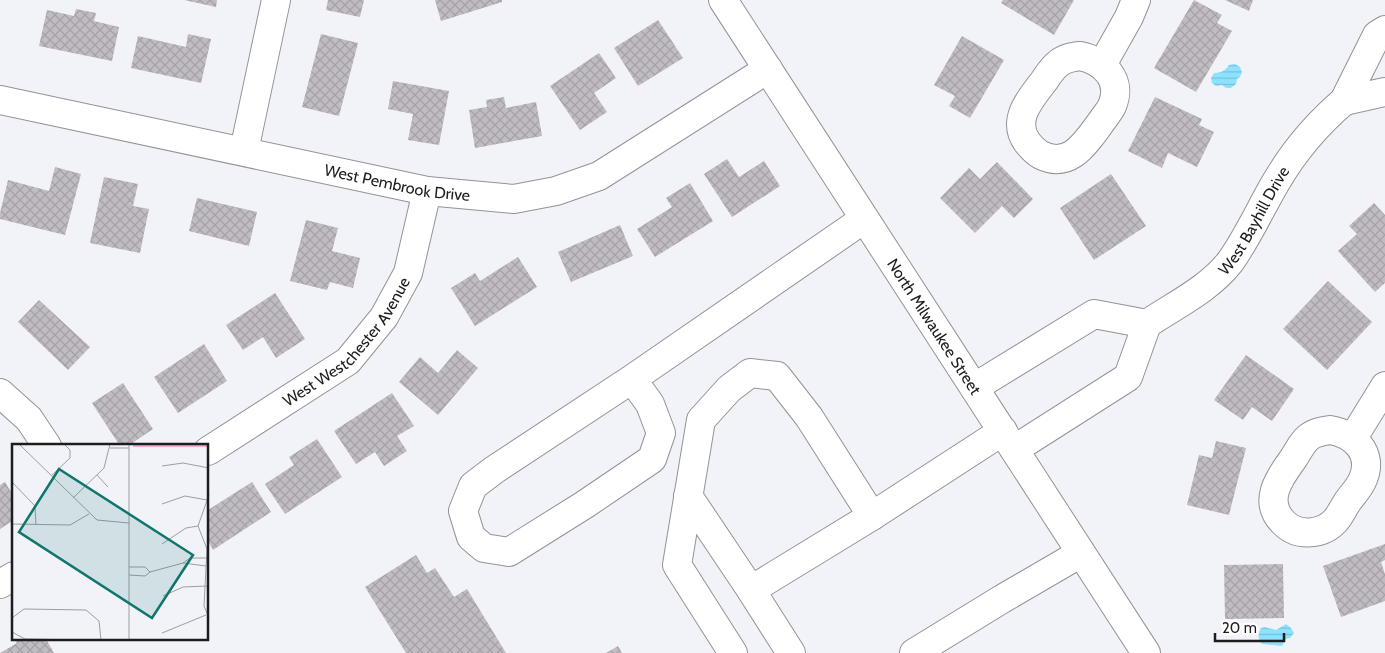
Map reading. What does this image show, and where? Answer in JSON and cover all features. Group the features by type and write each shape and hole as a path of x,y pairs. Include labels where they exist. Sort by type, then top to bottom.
{"street":[{"path":"244,151 276,0"},
{"name":"North Milwaukee Street","path":"723,0 1146,653"},
{"path":"1102,65 1129,17 1136,0"},
{"name":"West Bayhill Drive","path":"1147,324 1207,284 1229,263 1300,145 1323,119 1344,101 1377,35 1385,30"},
{"name":"West Pembrook Drive","path":"0,100 427,191 514,199 556,191 599,176 768,69"},
{"name":"West Bayhill Drive","path":"1344,101 1385,92"},
{"name":"West Westchester Avenue","path":"209,450 348,361 384,317 408,273 427,191"},
{"path":"632,379 650,404 661,433 652,459 509,552 484,548 471,537 463,511 473,486 864,219"},
{"path":"751,590 872,516 1128,377 1147,324 1094,314 975,387"},
{"path":"733,653 677,565 702,420 729,389 750,373 777,376 809,417 872,516"},
{"path":"1353,438 1385,386"},
{"path":"0,393 29,419 46,444"},
{"path":"688,496 791,653"},
{"path":"914,653 1081,553"},
{"path":"0,584 12,577"}],"water":[{"path":"1235,64 1240,67 1242,72 1236,84 1231,88 1226,88 1212,83 1211,78 1214,73 1221,72 1229,65"},
{"path":"1286,624 1294,633 1290,638 1286,639 1282,646 1262,644 1260,642 1258,636 1261,628 1265,627 1276,630"}],"building":[{"path":"184,0 217,0 216,7"},
{"path":"328,0 364,0 360,17 326,10"},
{"path":"435,0 502,0 502,2 441,21"},
{"path":"1003,0 1074,0 1054,35 1001,3"},
{"path":"1194,0 1222,15 1217,23 1232,31 1196,92 1154,68"},
{"path":"1225,0 1253,0 1249,11"},
{"path":"76,9 96,13 94,21 119,27 112,61 39,46 47,10 74,16"},
{"path":"658,20 683,58 638,86 614,48"},
{"path":"188,34 211,39 201,83 131,68 138,36 186,47"},
{"path":"321,34 358,43 339,116 302,107"},
{"path":"962,36 1004,60 970,118 949,106 955,96 934,85"},
{"path":"599,53 616,78 594,93 607,112 580,130 550,86"},
{"path":"393,81 449,91 439,145 408,140 413,114 388,109"},
{"path":"504,97 506,108 536,102 542,136 475,148 469,110 487,107 486,100"},
{"path":"1155,97 1202,119 1199,125 1214,132 1197,167 1168,153 1162,168 1128,151"},
{"path":"727,159 739,177 764,161 780,186 732,217 704,174"},
{"path":"997,162 1033,199 1014,218 1002,206 975,233 940,198 969,168 980,179"},
{"path":"55,167 81,174 65,235 0,219 8,180 49,191"},
{"path":"1111,174 1146,226 1094,260 1060,208"},
{"path":"104,177 138,184 133,206 149,209 140,253 90,243"},
{"path":"690,183 713,221 655,257 637,229 672,207 666,198"},
{"path":"197,198 257,212 249,246 189,231"},
{"path":"1374,203 1385,215 1385,283 1375,292 1338,251 1357,234 1349,226"},
{"path":"306,220 338,228 332,251 360,258 353,288 330,282 327,290 290,281"},
{"path":"620,225 633,256 571,282 558,252"},
{"path":"518,257 537,287 475,326 451,288 475,273 480,281"},
{"path":"1328,281 1372,322 1327,370 1283,329"},
{"path":"275,293 305,339 276,358 263,337 243,350 226,325"},
{"path":"39,300 90,347 68,370 18,322"},
{"path":"204,344 227,381 178,413 154,377"},
{"path":"457,350 478,368 438,415 399,382 420,357 438,373"},
{"path":"1246,355 1294,389 1272,421 1252,407 1243,420 1214,400"},
{"path":"123,383 153,429 131,444 119,444 92,403"},
{"path":"392,393 414,426 397,436 407,451 384,466 375,452 356,464 334,431"},
{"path":"317,439 342,477 285,514 265,484 294,465 289,457"},
{"path":"1216,441 1246,448 1229,515 1187,505 1199,455 1212,458"},
{"path":"5,482 12,494 12,521 0,529 0,485"},
{"path":"252,482 271,512 213,550 209,543 209,509"},
{"path":"1385,544 1385,560 1381,562 1385,574 1385,601 1341,617 1323,566"},
{"path":"416,555 427,573 435,568 454,597 467,589 506,653 406,653 365,587"},
{"path":"1283,564 1284,618 1225,619 1224,565"},
{"path":"15,640 47,640 54,653 0,653 17,643"},
{"path":"618,646 622,653 606,653"}]}
